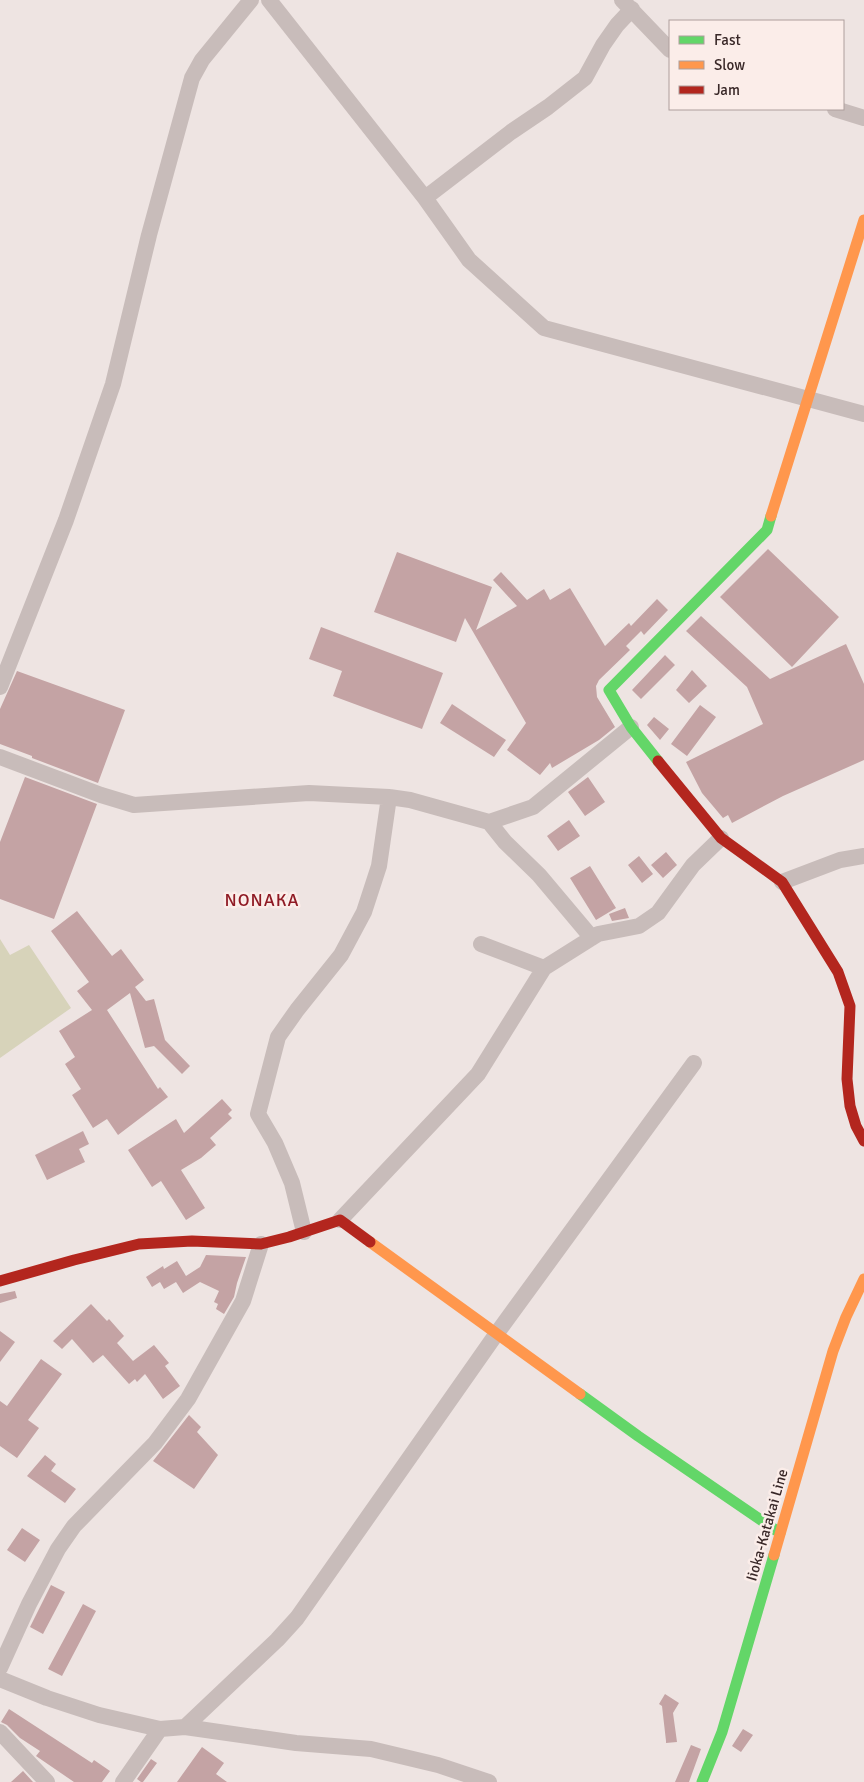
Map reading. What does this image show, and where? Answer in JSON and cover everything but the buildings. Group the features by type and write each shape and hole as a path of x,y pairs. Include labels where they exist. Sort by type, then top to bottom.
{"street":[{"path":"0,687 66,520 113,384 149,235 192,78 202,60 252,0"},
{"path":"269,0 425,198 469,260 544,328 864,414"},
{"path":"425,198 585,78 627,5 669,49"},
{"path":"838,110 864,118"},
{"path":"864,220 767,530 609,690 631,727 722,838 782,882 838,972 850,1006 847,1079 850,1106 856,1126 864,1141"},
{"path":"0,757 101,796 134,805 310,793 389,797 410,800 489,822 533,807 631,727"},
{"path":"304,1232 292,1183 275,1143 258,1114 278,1037 341,955 364,912 379,866 389,797"},
{"path":"489,822 510,848 538,875 592,938"},
{"path":"0,1281 139,1244 192,1241 261,1244 340,1220 478,1074 544,968 598,934 639,926 658,914 693,865 722,838"},
{"path":"782,882 840,860 864,856"},
{"path":"481,944 544,968"},
{"path":"185,1727 277,1640 297,1618 498,1334 694,1063"},
{"path":"340,1220 638,1436 780,1533"},
{"path":"0,1668 28,1604 58,1549 74,1526 155,1443 188,1399 243,1301 261,1244"},
{"name":"Iioka-Katakai Line","path":"702,1782 722,1732 833,1351 846,1317 864,1279"},
{"path":"0,1678 47,1698 99,1715 160,1729 185,1727 296,1743 371,1749 438,1765 489,1782"},
{"path":"123,1782 160,1729"},
{"path":"0,1732 47,1782"}],"shaded area":[{"path":"0,939 10,955 29,945 71,1008 0,1058"}],"traffic: fast":[{"path":"658,761 631,727 609,690 767,530 771,516"},
{"path":"580,1394 780,1533"},
{"path":"702,1782 722,1732 774,1555"}],"traffic: slow":[{"path":"771,516 864,220"},
{"path":"370,1242 580,1394"},
{"path":"774,1555 833,1351 846,1317 864,1279"}],"traffic: jam":[{"path":"658,761 721,838 782,882 838,972 850,1006 847,1079 850,1106 856,1126 864,1141"},
{"path":"0,1281 139,1244 192,1241 261,1244 340,1220 370,1242"}],"district":[{"name":"NONAKA","path":"262,900"}]}
